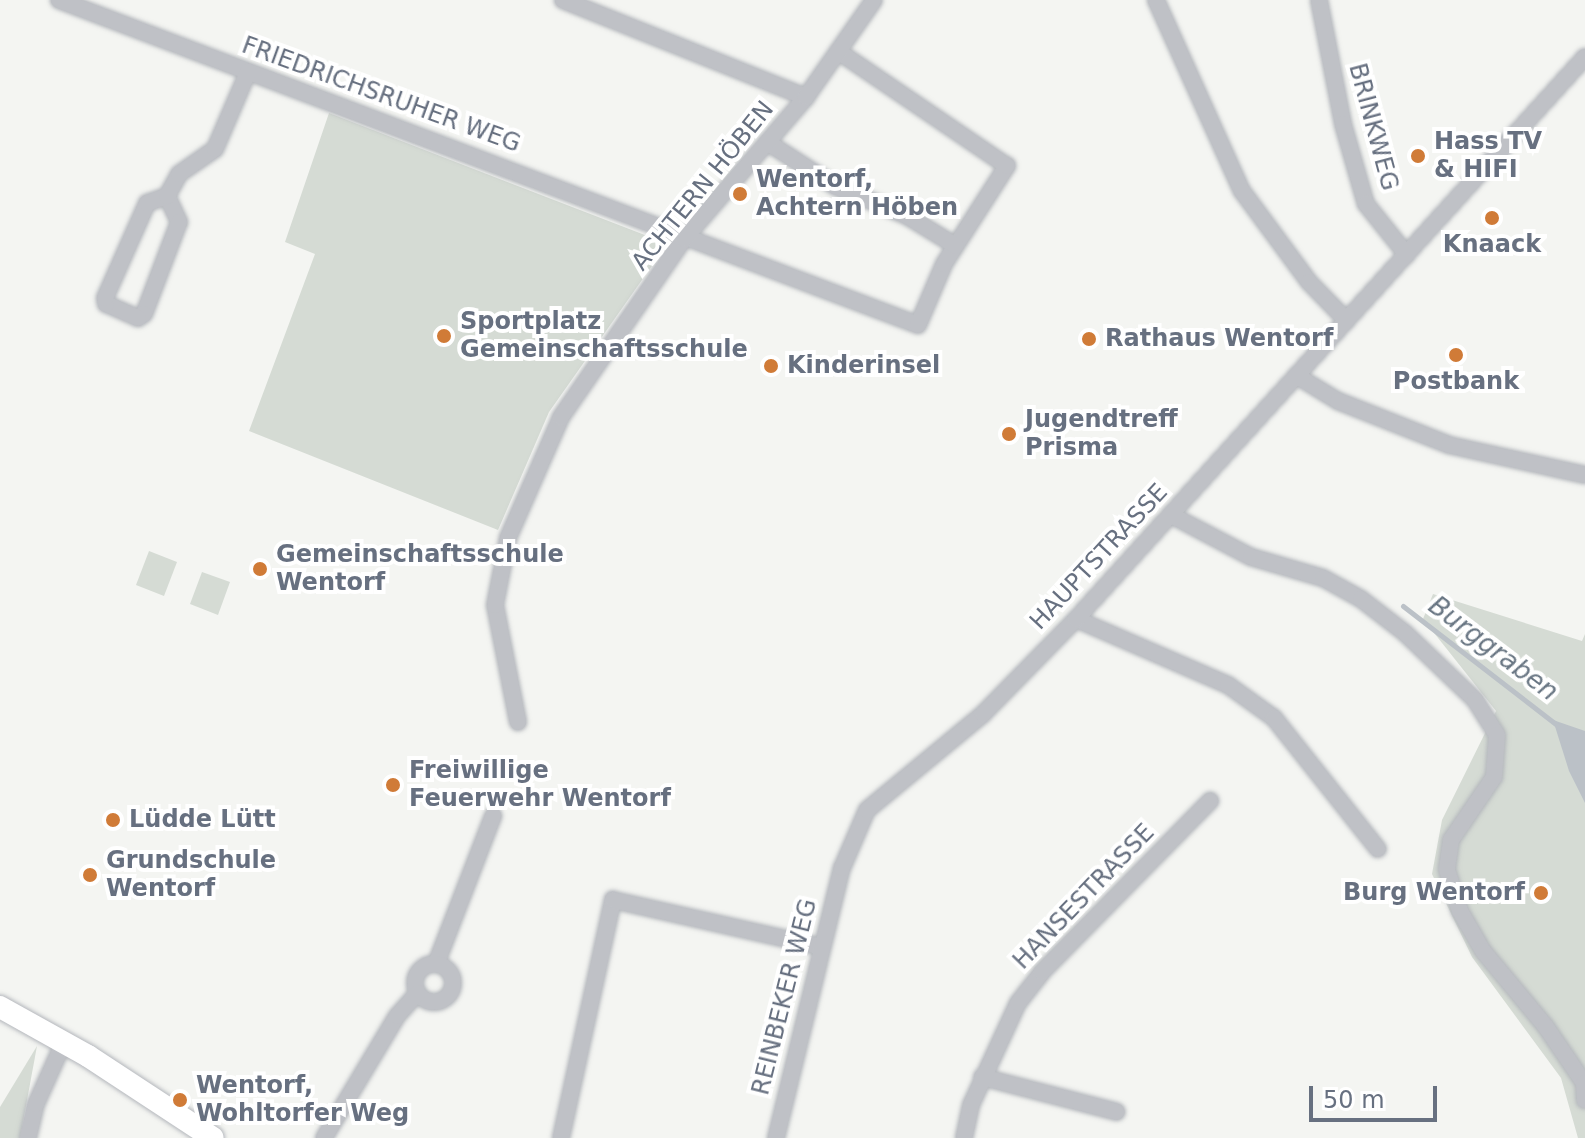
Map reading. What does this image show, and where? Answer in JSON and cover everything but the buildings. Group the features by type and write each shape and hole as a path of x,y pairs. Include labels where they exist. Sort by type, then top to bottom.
{"main road":[{"path":"0,1007 213,1138"}],"street":[{"name":"FRIEDRICHSRUHER WEG","path":"59,0 918,325 956,246"},
{"path":"563,0 806,97"},
{"name":"ACHTERN HÖBEN","path":"518,722 495,605 508,538 561,417 684,239 806,97 874,0"},
{"path":"1156,0 1242,191 1309,282 1347,321"},
{"name":"BRINKWEG","path":"1319,0 1343,124 1366,204 1407,255"},
{"path":"767,142 835,186 907,216 956,246 1007,166 838,51"},
{"name":"HAUPTSTRASSE","path":"842,868 867,810 983,714 1076,619 1585,57"},
{"path":"167,196 179,222 144,314 138,318 106,304 105,298 147,203 167,196 179,174 215,149 248,72"},
{"path":"1297,376 1338,401 1449,445 1585,475"},
{"path":"1171,515 1251,557 1323,578 1361,599 1405,633 1475,700 1497,735 1494,777 1451,840 1447,870 1460,911 1483,951 1546,1027 1584,1083 1585,1100"},
{"path":"1076,619 1228,685 1274,718 1378,849"},
{"name":"HANSESTRASSE","path":"964,1138 971,1105 982,1077 1018,1003 1042,972 1210,801"},
{"path":"436,964 452,974 451,993 435,1002 418,993 415,982 420,971 436,964 493,816"},
{"name":"REINBEKER WEG","path":"776,1138 842,868"},
{"path":"561,1138 613,900 822,947"},
{"path":"324,1138 397,1016 418,993"},
{"path":"28,1138 36,1104 63,1044"},
{"path":"982,1077 1117,1112"}],"shaded area":[{"name":"Sportplatz Gemeinschaftsschule","path":"329,113 650,237 659,245 656,260 549,412 498,530 249,431 315,254 285,242"},
{"path":"149,551 177,562 164,596 136,585"},
{"path":"202,572 230,582 218,615 190,604"},
{"path":"1433,594 1582,641 1585,634 1585,1138 1578,1138 1561,1078 1472,957 1432,874 1442,820 1496,711 1423,619"},
{"path":"1553,720 1585,731 1585,803 1569,771"},
{"path":"37,1046 20,1138 0,1138 0,1107"}],"waterway":[{"name":"Burggraben","path":"1403,606 1557,725"}],"place":[{"name":"Hass TV & HIFI","path":"1418,156"},
{"name":"Wentorf, Achtern Höben","path":"740,194"},
{"name":"Knaack","path":"1492,218"},
{"name":"Sportplatz Gemeinschaftsschule","path":"444,336"},
{"name":"Rathaus Wentorf","path":"1089,339"},
{"name":"Postbank","path":"1456,355"},
{"name":"Kinderinsel","path":"771,366"},
{"name":"Jugendtreff Prisma","path":"1009,434"},
{"name":"Gemeinschaftsschule Wentorf","path":"260,569"},
{"name":"Freiwillige Feuerwehr Wentorf","path":"393,785"},
{"name":"Lüdde Lütt","path":"113,820"},
{"name":"Grundschule Wentorf","path":"90,875"},
{"name":"Burg Wentorf","path":"1541,893"},
{"name":"Wentorf, Wohltorfer Weg","path":"180,1100"}]}
